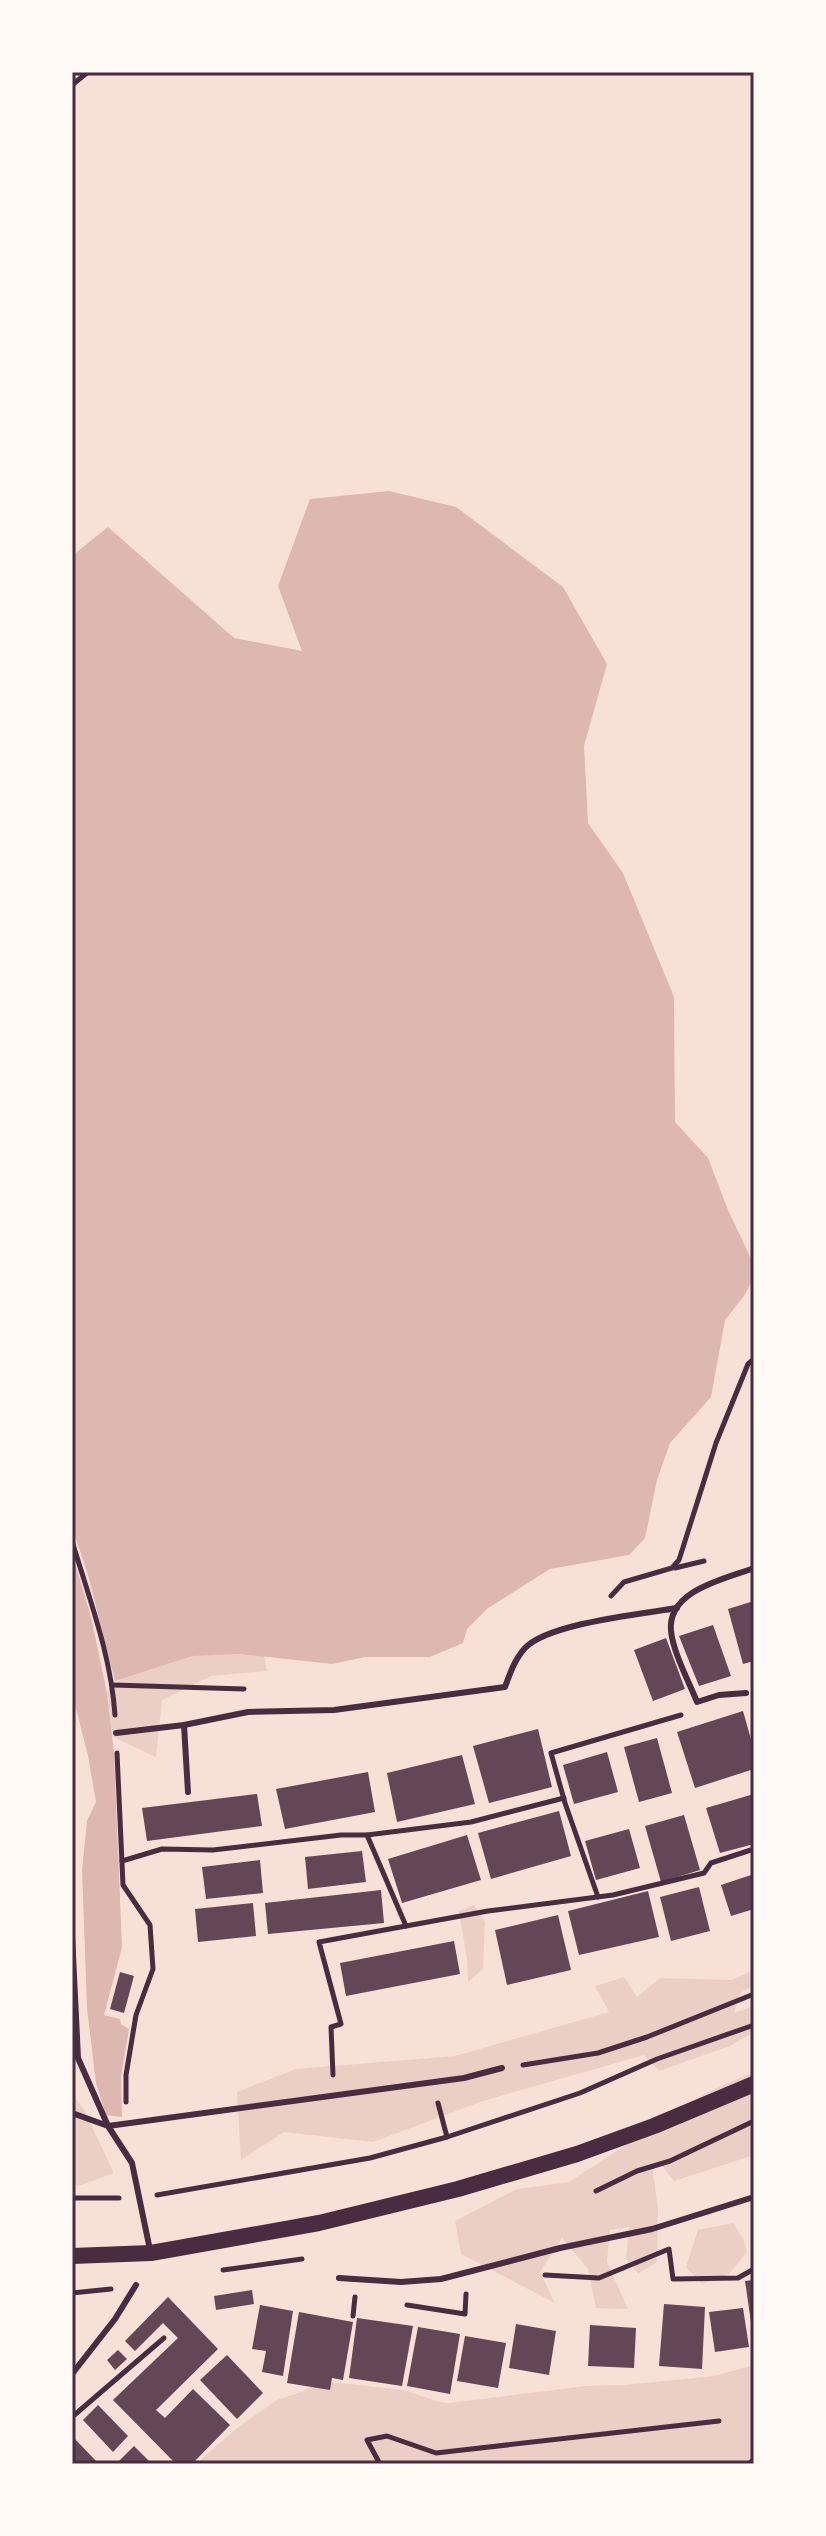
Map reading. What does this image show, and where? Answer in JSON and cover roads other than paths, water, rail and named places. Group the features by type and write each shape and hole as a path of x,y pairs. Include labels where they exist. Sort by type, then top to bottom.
{"main road":[{"path":"72,2256 151,2253 319,2223 577,2154 754,2084"}],"lane":[{"path":"746,1693 719,1695 697,1702 670,1627 677,1608 687,1595 754,1568"},
{"path":"116,1733 184,1725 248,1712 334,1710 505,1687 513,1664 527,1645 571,1626 677,1608"},
{"path":"184,1725 188,1792"},
{"path":"72,1935 78,2058 108,2126 132,2163 151,2253"},
{"path":"72,2113 108,2126 464,2078 500,2068"},
{"path":"339,2278 401,2282 441,2279 560,2248 652,2229 754,2197"},
{"path":"72,2374 115,2319 136,2285"}]}
